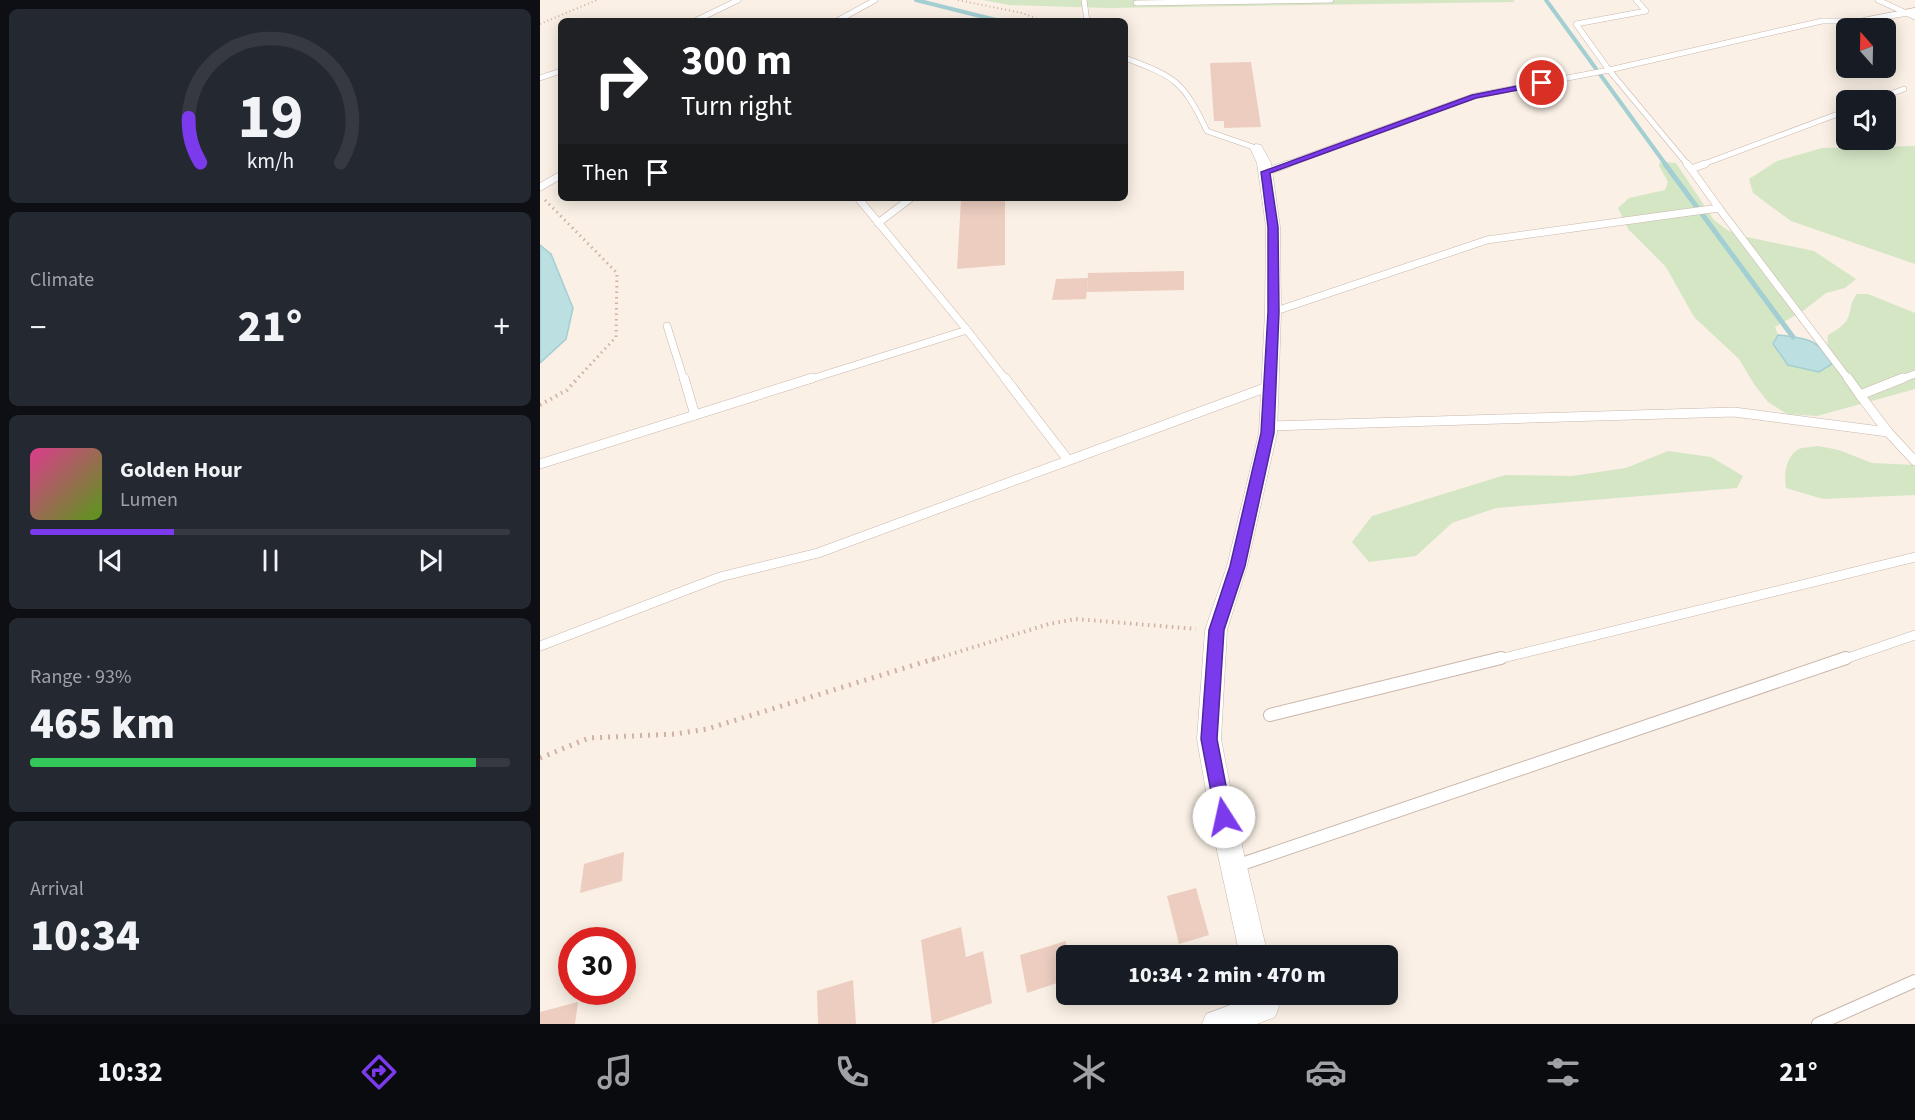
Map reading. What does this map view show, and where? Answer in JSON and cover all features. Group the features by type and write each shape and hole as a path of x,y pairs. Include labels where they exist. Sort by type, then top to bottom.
{"street":[{"path":"1884,18 1913,14"},
{"path":"1252,945 1209,739 1216,630 1238,566 1268,426 1273,312 1273,227 1266,172 1256,148"},
{"path":"1216,1024 1266,1008"}],"lane":[{"path":"701,18 738,0"},
{"path":"842,18 875,0"},
{"path":"1084,0 1087,18"},
{"path":"1136,3 1331,0"},
{"path":"1636,0 1646,11 1576,24 1609,70 1691,169 1887,432 1915,462"},
{"path":"1878,0 1913,14"},
{"path":"1266,172 1474,96 1609,70 1822,21 1836,21"},
{"path":"1128,59 1167,74 1191,97 1207,131 1256,148"},
{"path":"540,78 558,72"},
{"path":"1896,92 1904,89"},
{"path":"1691,169 1836,115"},
{"path":"540,187 558,177"},
{"path":"860,201 967,330 1068,460"},
{"path":"878,223 906,201"},
{"path":"1273,312 1487,240 1719,208"},
{"path":"667,326 694,415"},
{"path":"540,464 967,330"},
{"path":"1860,395 1915,374"},
{"path":"540,646 720,577 818,553 1270,386"},
{"path":"1268,426 1734,412 1887,432"},
{"path":"1270,715 1915,557"},
{"path":"1234,867 1915,636"},
{"path":"1818,1024 1915,981"}],"path":[{"path":"540,24 597,0"},
{"path":"958,0 1036,18"},
{"path":"540,195 617,273 616,337 567,390 540,405"},
{"path":"540,758 589,738 675,734 707,729 1049,624 1076,619 1216,630"}],"green space":[{"path":"983,0 1513,0 1515,2 1108,8 1009,5"},
{"path":"1896,146 1915,146 1915,264 1791,221 1753,193 1749,179 1777,161 1822,148 1896,150"},
{"path":"1660,162 1676,163 1714,220 1727,230 1742,236 1814,251 1856,279 1845,288 1826,293 1803,311 1775,327 1778,335 1773,344 1827,352 1828,335 1846,321 1854,297 1857,294 1868,294 1915,313 1915,389 1817,416 1787,414 1768,402 1739,359 1694,317 1666,267 1628,229 1618,208 1629,198 1665,190 1668,182 1659,166"},
{"path":"1818,446 1839,450 1872,463 1915,465 1915,495 1823,499 1786,488 1788,461 1794,452"},
{"path":"1668,451 1711,457 1743,476 1737,488 1496,508 1452,523 1416,556 1369,562 1352,542 1372,516 1505,475 1572,476 1626,468"}],"water":[{"path":"540,245 551,254 573,308 566,339 540,363"},
{"path":"1778,335 1803,339 1816,344 1832,364 1819,372 1788,365 1773,344"}],"building":[{"path":"1251,62 1261,127 1224,128 1224,121 1214,121 1210,63"},
{"path":"961,201 1005,201 1005,265 957,269"},
{"path":"1184,271 1184,290 1087,292 1088,273"},
{"path":"1088,278 1086,299 1052,300 1056,279"},
{"path":"624,852 622,881 580,893 584,864"},
{"path":"1196,888 1209,935 1179,944 1167,896"},
{"path":"961,927 966,957 983,951 992,1003 932,1024 921,940"},
{"path":"1066,941 1066,945 1056,945 1056,983 1027,993 1020,955"},
{"path":"853,980 856,1024 818,1024 817,991"},
{"path":"567,1005 578,1005 575,1024 540,1024 540,1012"}],"waterway":[{"path":"916,0 988,18"},
{"path":"1546,0 1666,165"},
{"path":"1665,164 1793,337"}],"route":[{"path":"1224,817 1209,739 1216,630 1238,566 1268,433 1273,312 1273,227 1266,172 1474,96 1542,83"}]}
